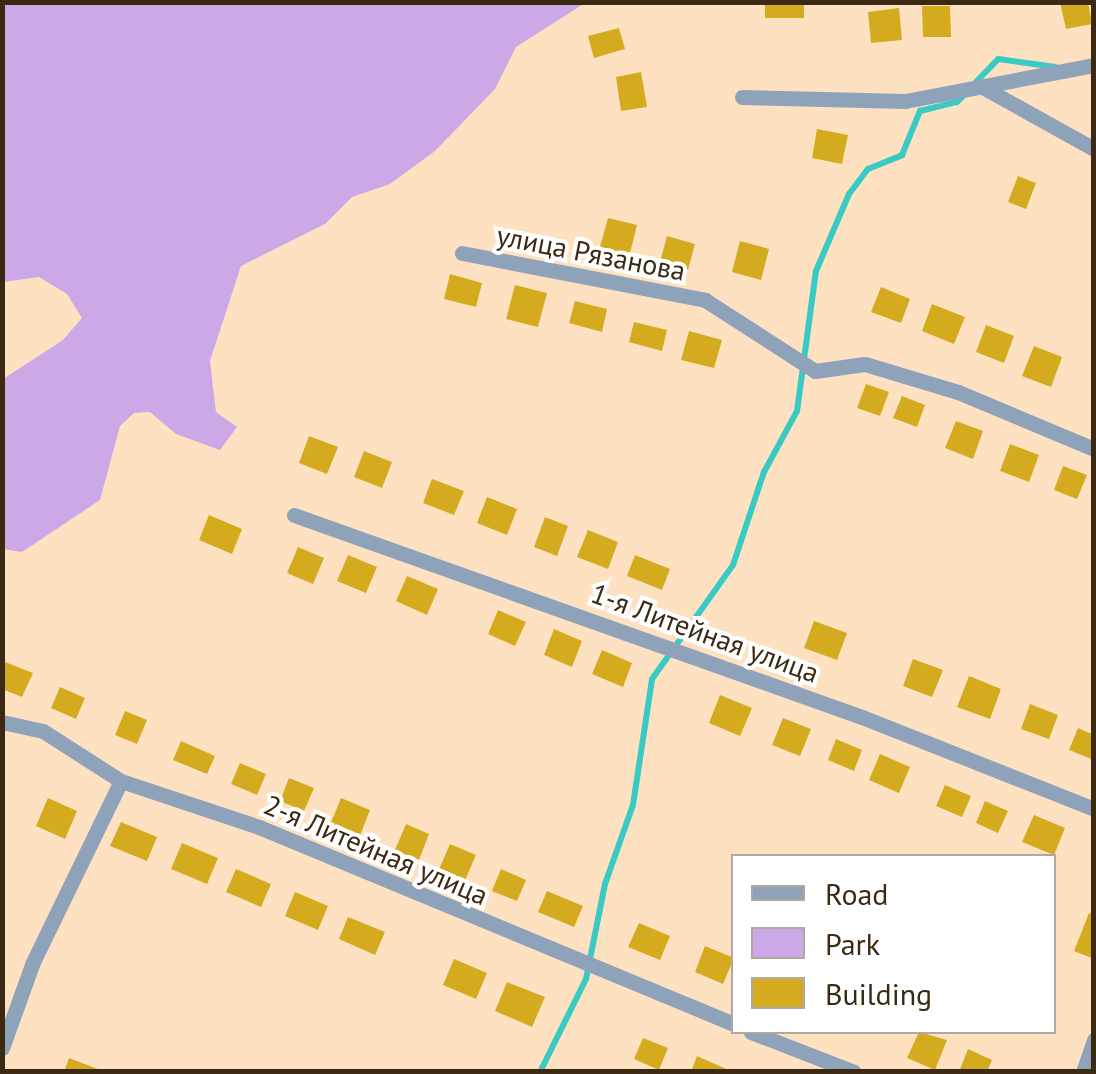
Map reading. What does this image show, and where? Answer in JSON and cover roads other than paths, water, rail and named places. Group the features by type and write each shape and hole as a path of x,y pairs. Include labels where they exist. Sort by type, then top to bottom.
{"street":[{"path":"742,97 905,100 986,89 1094,65"},
{"path":"986,89 1094,150"},
{"name":"улица Рязанова","path":"462,252 706,300 814,371 866,364 958,392 1094,449"},
{"name":"1-я Литейная улица","path":"294,515 638,634 1094,809"},
{"name":"2-я Литейная улица","path":"2,722 43,731 121,782 259,827 731,1023"},
{"path":"2,1048 33,962 121,782"},
{"path":"755,1034 854,1072"},
{"path":"1083,1072 1094,1040"}],"waterway":[{"path":"974,84 998,59 1055,67"},
{"path":"540,1072 586,979 605,884 633,805 652,679 733,565 764,472 797,411 816,271 849,194 868,169 902,155 920,111 957,102 966,93"}]}
